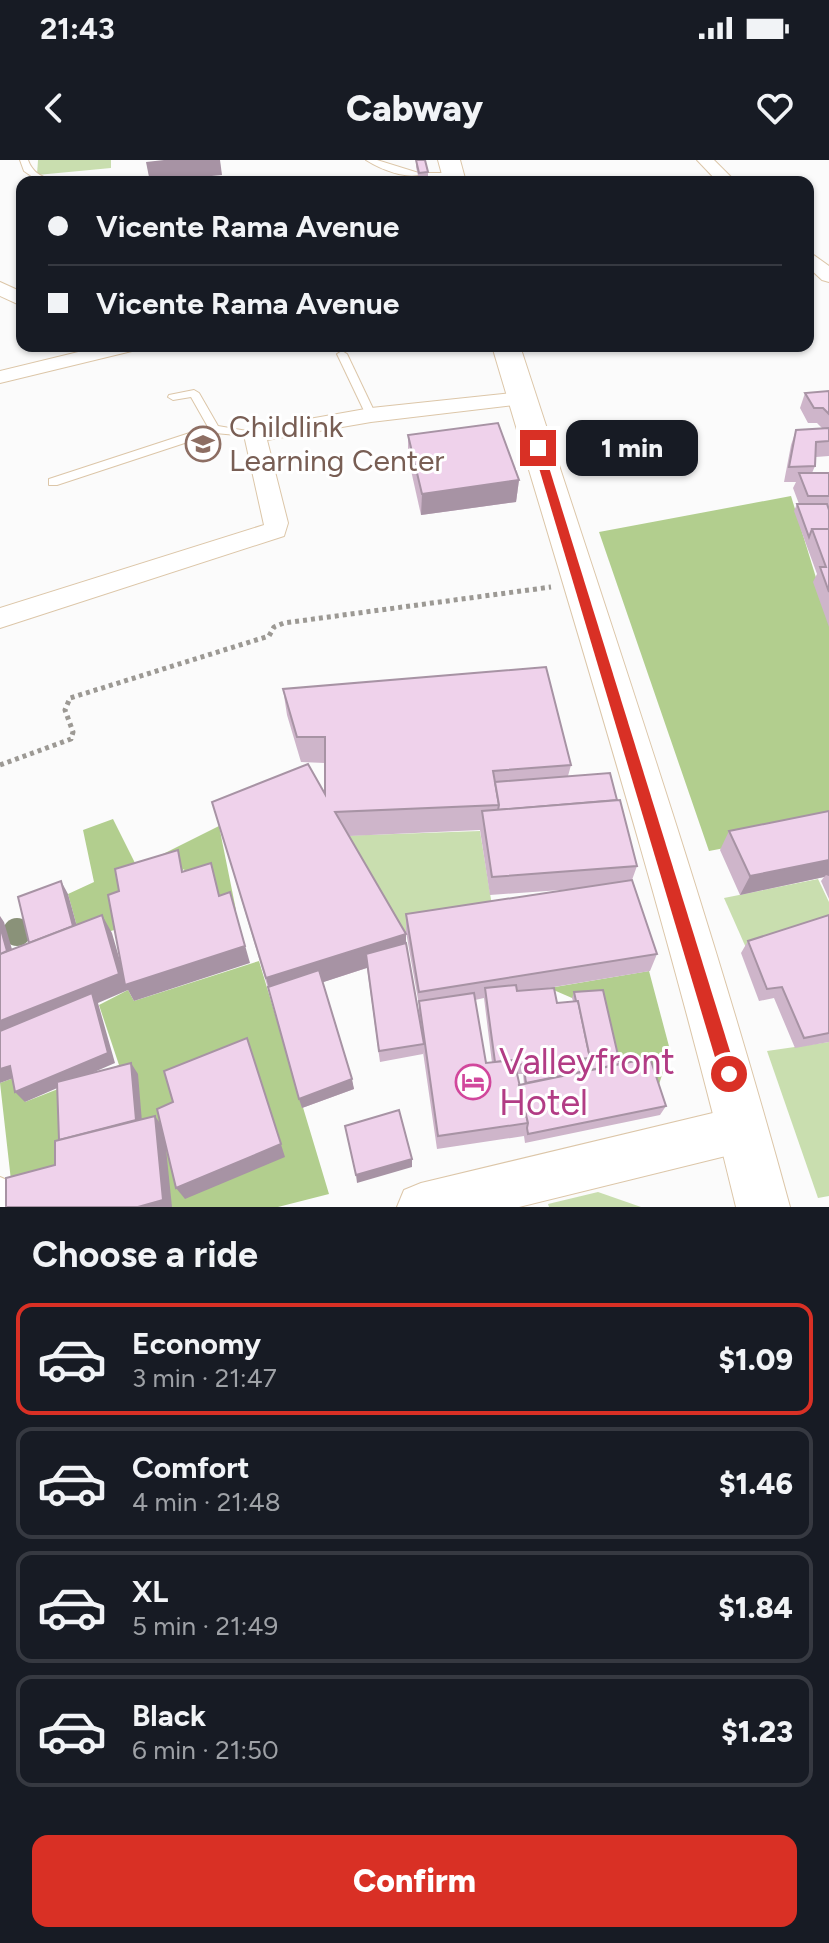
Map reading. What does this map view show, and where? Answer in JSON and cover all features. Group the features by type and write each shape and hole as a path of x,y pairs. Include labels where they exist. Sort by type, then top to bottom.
{"main road":[{"path":"508,352 674,886 763,1207"}],"street":[{"path":"705,160 722,176"},
{"path":"814,262 829,276"},
{"path":"0,377 88,352"},
{"path":"0,618 275,530 276,523 255,435 371,415 523,398"},
{"path":"421,1207 742,1129"},
{"path":"0,1197 2,1207"}],"lane":[{"path":"24,160 28,172 34,176"},
{"path":"370,160 422,175 452,172"},
{"path":"342,354 371,415"},
{"path":"173,397 194,393 214,429"},
{"path":"53,482 214,429 255,435"}],"path":[{"path":"0,765 71,739 73,732 65,710 70,698 265,638 270,636 274,627 284,623 580,583"}],"green space":[{"path":"38,160 111,160 111,168 37,175"},
{"path":"791,496 829,620 829,828 709,851 599,532"},
{"path":"113,819 137,867 219,826 236,910 189,890 184,869 120,928 81,941 68,894 94,882 83,830"},
{"path":"480,831 494,918 406,932 392,932 338,836"},
{"path":"818,879 829,902 829,925 747,950 724,898"},
{"path":"259,961 329,1194 278,1207 14,1207 0,1083 19,1076 25,1102 119,1065 99,1005 128,990 134,1001"},
{"path":"649,971 670,1050 654,1100 618,1074 601,996 572,998 549,988"},
{"path":"829,1042 829,1196 818,1198 767,1051"},
{"path":"598,1192 641,1207 549,1207 548,1204"}],"building":[{"path":"416,160 425,160 428,172 419,173"},
{"path":"829,391 829,414 823,408 814,408 805,393"},
{"path":"498,423 519,480 422,494 408,435"},
{"path":"829,428 829,441 816,442 815,466 789,467 796,430"},
{"path":"799,473 829,473 829,496 808,496"},
{"path":"797,504 827,504 829,529 812,529 809,537"},
{"path":"812,529 829,529 829,592 820,567 826,567"},
{"path":"546,667 571,765 493,771 499,805 335,812 406,934 266,978 212,802 308,764 325,794 325,737 297,737 283,689"},
{"path":"610,773 617,800 498,810 495,782"},
{"path":"620,800 637,866 492,877 482,811"},
{"path":"829,811 829,860 750,876 729,831"},
{"path":"178,850 182,872 211,863 219,896 230,892 245,946 125,985 108,895 119,891 115,869"},
{"path":"632,880 657,954 419,992 406,914"},
{"path":"61,881 73,926 29,943 18,897"},
{"path":"102,915 119,974 0,1021 0,954"},
{"path":"829,915 829,1033 804,1038 782,987 767,989 748,941"},
{"path":"0,926 7,951 0,954"},
{"path":"406,943 424,1044 379,1051 366,954"},
{"path":"319,970 352,1079 299,1099 268,987"},
{"path":"516,985 517,991 554,988 557,1003 578,1001 590,1058 515,1065 514,1060 495,1062 485,988"},
{"path":"603,990 620,1064 526,1083 524,1069 588,1063 590,1058 574,992"},
{"path":"92,993 108,1053 15,1092 10,1066 0,1069 0,1031"},
{"path":"474,993 486,1063 514,1060 528,1123 438,1136 419,1001"},
{"path":"247,1038 281,1144 176,1188 157,1109 173,1102 164,1071"},
{"path":"650,1058 666,1106 528,1134 519,1085"},
{"path":"131,1063 136,1120 59,1140 57,1082"},
{"path":"399,1110 412,1159 356,1175 345,1126"},
{"path":"155,1116 163,1200 138,1207 6,1207 6,1178 55,1165 55,1141"}],"place":[{"name":"Childlink Learning Center","path":"203,444"},
{"name":"Valleyfront Hotel","path":"473,1082"}],"route":[{"path":"538,448 729,1074"}]}
